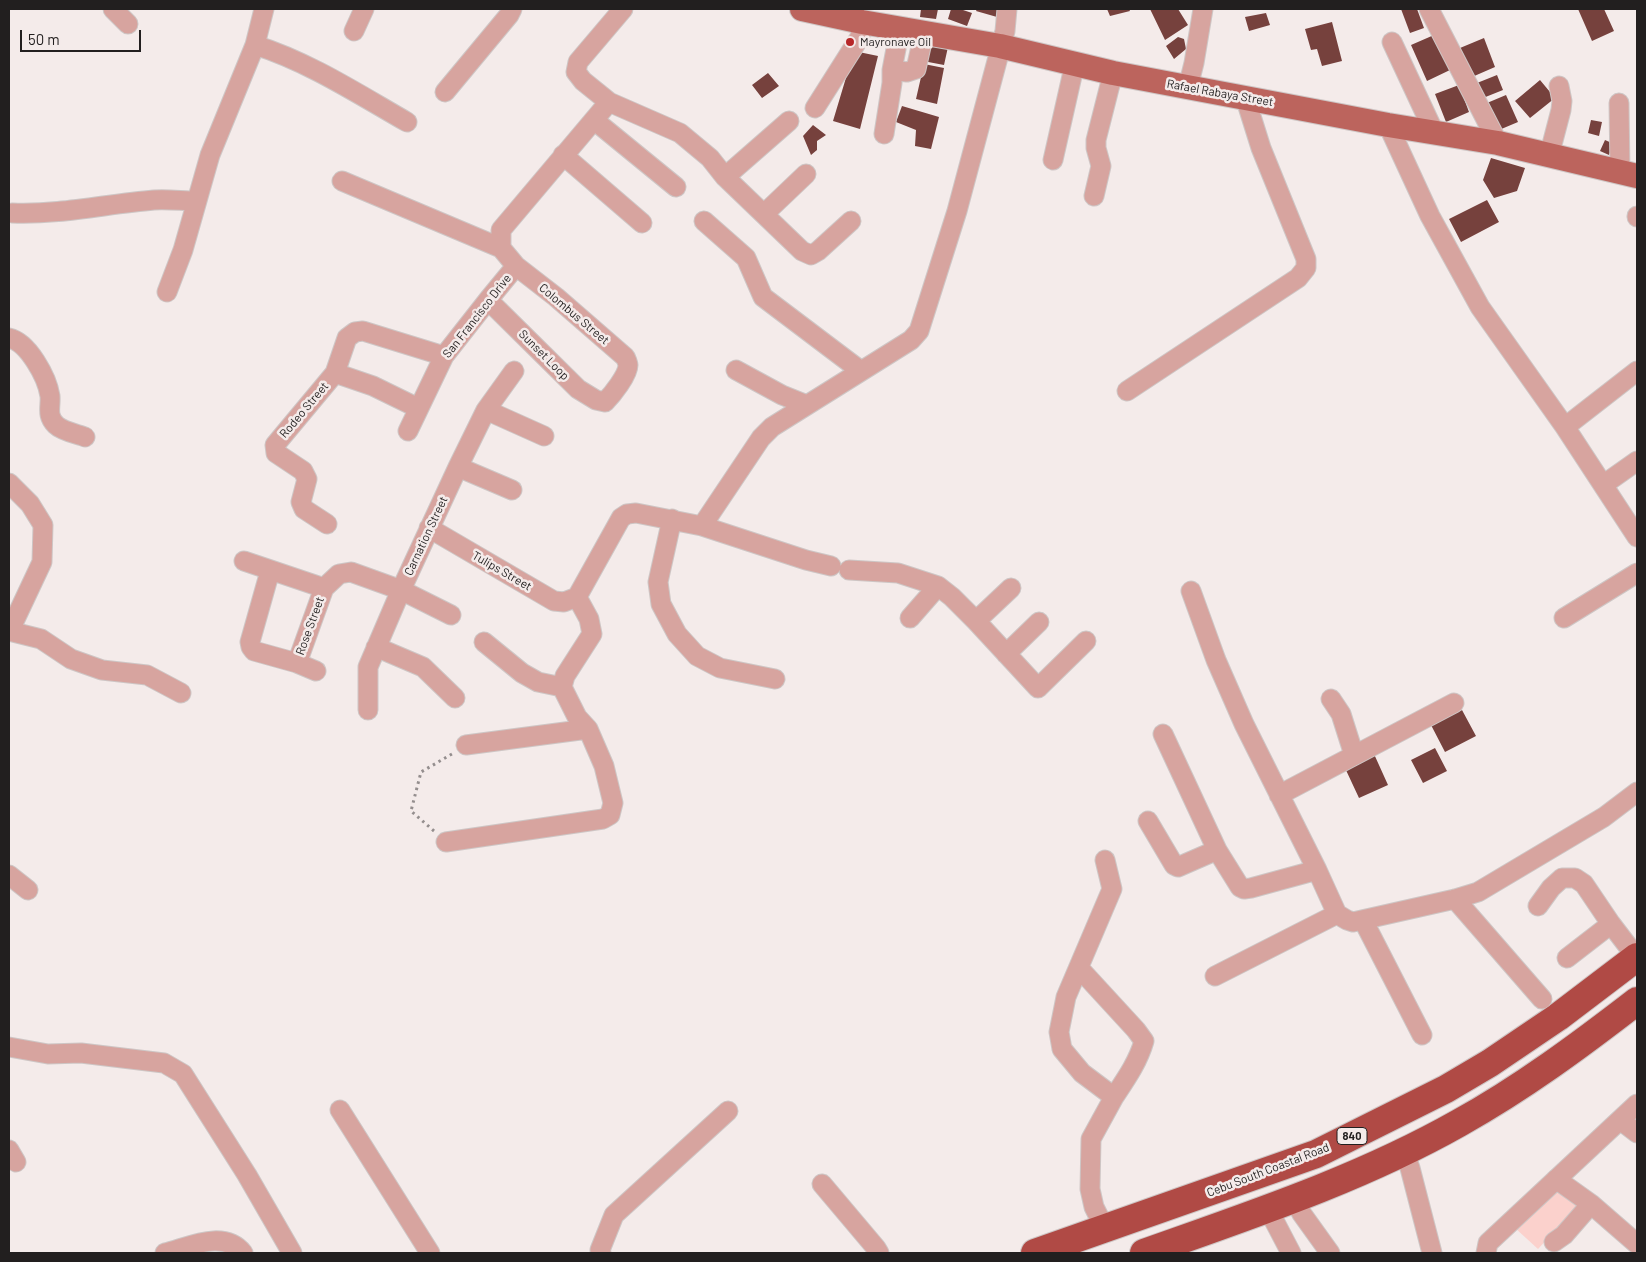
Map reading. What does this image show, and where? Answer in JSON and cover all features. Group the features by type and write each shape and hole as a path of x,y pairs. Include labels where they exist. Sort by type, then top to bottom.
{"highway":[{"name":"Cebu South Coastal Road","path":"1034,1253 1316,1154 1446,1089 1490,1063 1558,1017 1637,958"},
{"path":"1144,1253 1268,1209 1336,1182 1458,1124 1507,1094 1580,1044 1637,1001"}],"main road":[{"name":"Rafael Rabaya Street","path":"802,9 865,18 900,28 1000,46 1077,66 1113,73 1388,125 1498,143 1629,174"}],"street":[{"path":"113,9 128,24"},
{"path":"167,292 183,250 210,155 254,45 264,9"},
{"path":"354,32 364,9"},
{"path":"445,92 512,9"},
{"path":"623,9 578,62 576,72 583,81 609,102 680,133 710,158 726,177 802,251 811,255 818,251 851,221"},
{"path":"702,526 761,438 772,427 911,340 919,331 957,211 1005,31 1008,9"},
{"path":"1188,86 1203,9"},
{"path":"1429,9 1498,143"},
{"path":"815,108 860,37 865,18"},
{"path":"884,134 892,83 892,70 900,28"},
{"path":"892,70 908,72 916,69 924,32"},
{"path":"1392,42 1434,132"},
{"path":"254,45 277,52 316,70 407,122"},
{"path":"1053,160 1072,76 1077,66"},
{"path":"1094,196 1101,166 1096,148 1096,140 1113,73"},
{"path":"1549,156 1561,110 1562,101 1559,86"},
{"path":"1127,392 1298,278 1306,268 1306,259 1260,148 1245,97"},
{"path":"342,182 501,239 563,155 609,102"},
{"path":"1619,103 1629,174"},
{"path":"594,120 676,187"},
{"path":"726,177 789,121"},
{"path":"1388,125 1430,216 1480,307 1565,427 1637,537"},
{"path":"563,155 642,223"},
{"path":"764,214 806,174"},
{"path":"12,213 48,213 157,200 197,201"},
{"path":"704,221 746,258 763,296 861,371"},
{"name":"San Francisco Drive","path":"408,430 444,356 516,266 501,239"},
{"name":"Colombus Street","path":"516,266 556,297 625,357 628,364 626,372 612,396 605,402"},
{"name":"Sunset Loop","path":"488,300 578,389 596,400 605,402"},
{"name":"Rodeo Street","path":"328,524 304,509 300,502 307,479 302,471 276,454 275,445 335,373 347,338 355,332 363,331 444,356"},
{"path":"9,338 16,340 33,355 50,397 48,406 50,415 57,426 85,437"},
{"path":"736,370 782,395 807,404"},
{"path":"1565,427 1637,371"},
{"name":"Carnation Street","path":"368,710 368,667 401,590 486,410 514,372"},
{"path":"335,373 373,386 418,408"},
{"path":"486,410 544,436"},
{"path":"1603,485 1637,460"},
{"path":"458,467 512,490"},
{"path":"9,483 30,504 43,525 42,562 10,631 41,639 78,662 102,670 147,675 181,693"},
{"path":"446,842 603,819 610,815 613,803 604,766 588,729 577,717 562,687 565,676 592,634 589,619 577,597 621,518 636,512 672,519 702,526 806,560 831,566"},
{"path":"672,519 658,582 661,604 677,634 697,656 720,668 775,679"},
{"name":"Tulips Street","path":"429,528 554,601 564,602 577,597"},
{"path":"244,561 324,588 338,574 351,572 401,590 451,615"},
{"path":"849,570 898,573 938,586 976,621 1038,688 1086,641"},
{"path":"270,571 250,642 251,647 254,651 296,663 316,672"},
{"path":"1564,618 1637,573"},
{"path":"910,618 938,586"},
{"name":"Rose Street","path":"296,663 324,588"},
{"path":"976,621 1011,588"},
{"path":"1191,591 1224,679 1244,724 1337,914 1346,920 1353,922 1363,920 1478,892 1604,817 1637,792"},
{"path":"1006,654 1038,622"},
{"path":"484,642 522,673 538,682 562,687"},
{"path":"376,648 423,667 455,698"},
{"path":"1331,699 1340,714 1354,755"},
{"path":"1279,795 1454,703"},
{"path":"466,745 588,729"},
{"path":"1162,734 1217,850 1240,887 1244,889 1317,870"},
{"path":"1148,821 1174,865 1178,867 1217,850"},
{"path":"1105,860 1112,889 1066,997 1059,1032 1062,1049 1082,1073 1114,1097"},
{"path":"9,876 28,890"},
{"path":"1538,906 1551,888 1562,878 1575,878 1584,884 1637,958"},
{"path":"1455,899 1542,999"},
{"path":"1215,976 1337,914"},
{"path":"1363,920 1422,1035"},
{"path":"1567,958 1611,924"},
{"path":"1079,968 1144,1041 1141,1052 1131,1071 1091,1139 1090,1189 1094,1207 1106,1229"},
{"path":"9,1047 48,1054 82,1052 164,1063 183,1074 247,1175 292,1253"},
{"path":"1486,1253 1488,1243 1637,1104"},
{"path":"340,1110 430,1253"},
{"path":"600,1253 614,1215 728,1111"},
{"path":"1620,1120 1637,1133"},
{"path":"1404,1151 1432,1253"},
{"path":"1556,1178 1591,1204 1637,1244"},
{"path":"822,1184 879,1253"},
{"path":"1294,1199 1302,1214 1330,1253"},
{"path":"1554,1242 1564,1235 1591,1204"},
{"path":"1268,1209 1291,1253"},
{"path":"165,1253 216,1240 238,1247 243,1253"}],"path":[{"path":"446,842 412,811 421,772 466,745"}],"shaded area":[{"path":"1557,1182 1580,1204 1538,1249 1515,1228"}],"building":[{"path":"921,9 938,9 936,19 920,17"},
{"path":"951,9 960,9 972,13 967,26 948,19"},
{"path":"977,9 999,9 997,17 976,11"},
{"path":"1107,9 1129,9 1130,11 1110,16"},
{"path":"1150,9 1178,9 1188,25 1165,40"},
{"path":"1401,9 1417,9 1424,28 1410,33"},
{"path":"1578,9 1604,9 1614,31 1592,41"},
{"path":"1266,13 1270,25 1249,31 1245,17"},
{"path":"1332,22 1342,61 1322,66 1317,49 1311,50 1305,29"},
{"path":"1434,35 1450,70 1427,81 1411,45"},
{"path":"1178,37 1184,39 1186,49 1174,59 1166,46"},
{"path":"1484,38 1495,67 1472,77 1460,48"},
{"path":"927,41 948,47 944,65 923,61"},
{"path":"854,51 878,56 860,129 833,121"},
{"path":"924,64 944,68 937,104 916,99"},
{"path":"768,73 779,86 762,98 752,85"},
{"path":"1497,75 1503,90 1483,98 1477,83"},
{"path":"1540,80 1555,98 1530,118 1515,101"},
{"path":"1459,85 1469,112 1446,122 1435,94"},
{"path":"1506,95 1518,122 1499,130 1487,103"},
{"path":"902,106 939,117 931,149 915,146 916,130 896,122"},
{"path":"1591,120 1602,122 1599,136 1588,133"},
{"path":"813,125 826,135 817,141 817,150 811,155 803,136"},
{"path":"1605,140 1614,144 1609,155 1600,151"},
{"path":"1491,158 1525,168 1517,191 1494,198 1483,180"},
{"path":"1487,200 1499,222 1461,242 1449,219"},
{"path":"1462,710 1476,736 1445,752 1431,725"},
{"path":"1435,748 1447,771 1423,783 1411,760"},
{"path":"1374,754 1388,785 1359,798 1345,768"}],"place":[{"name":"Mayronave Oil","path":"850,42"}]}
